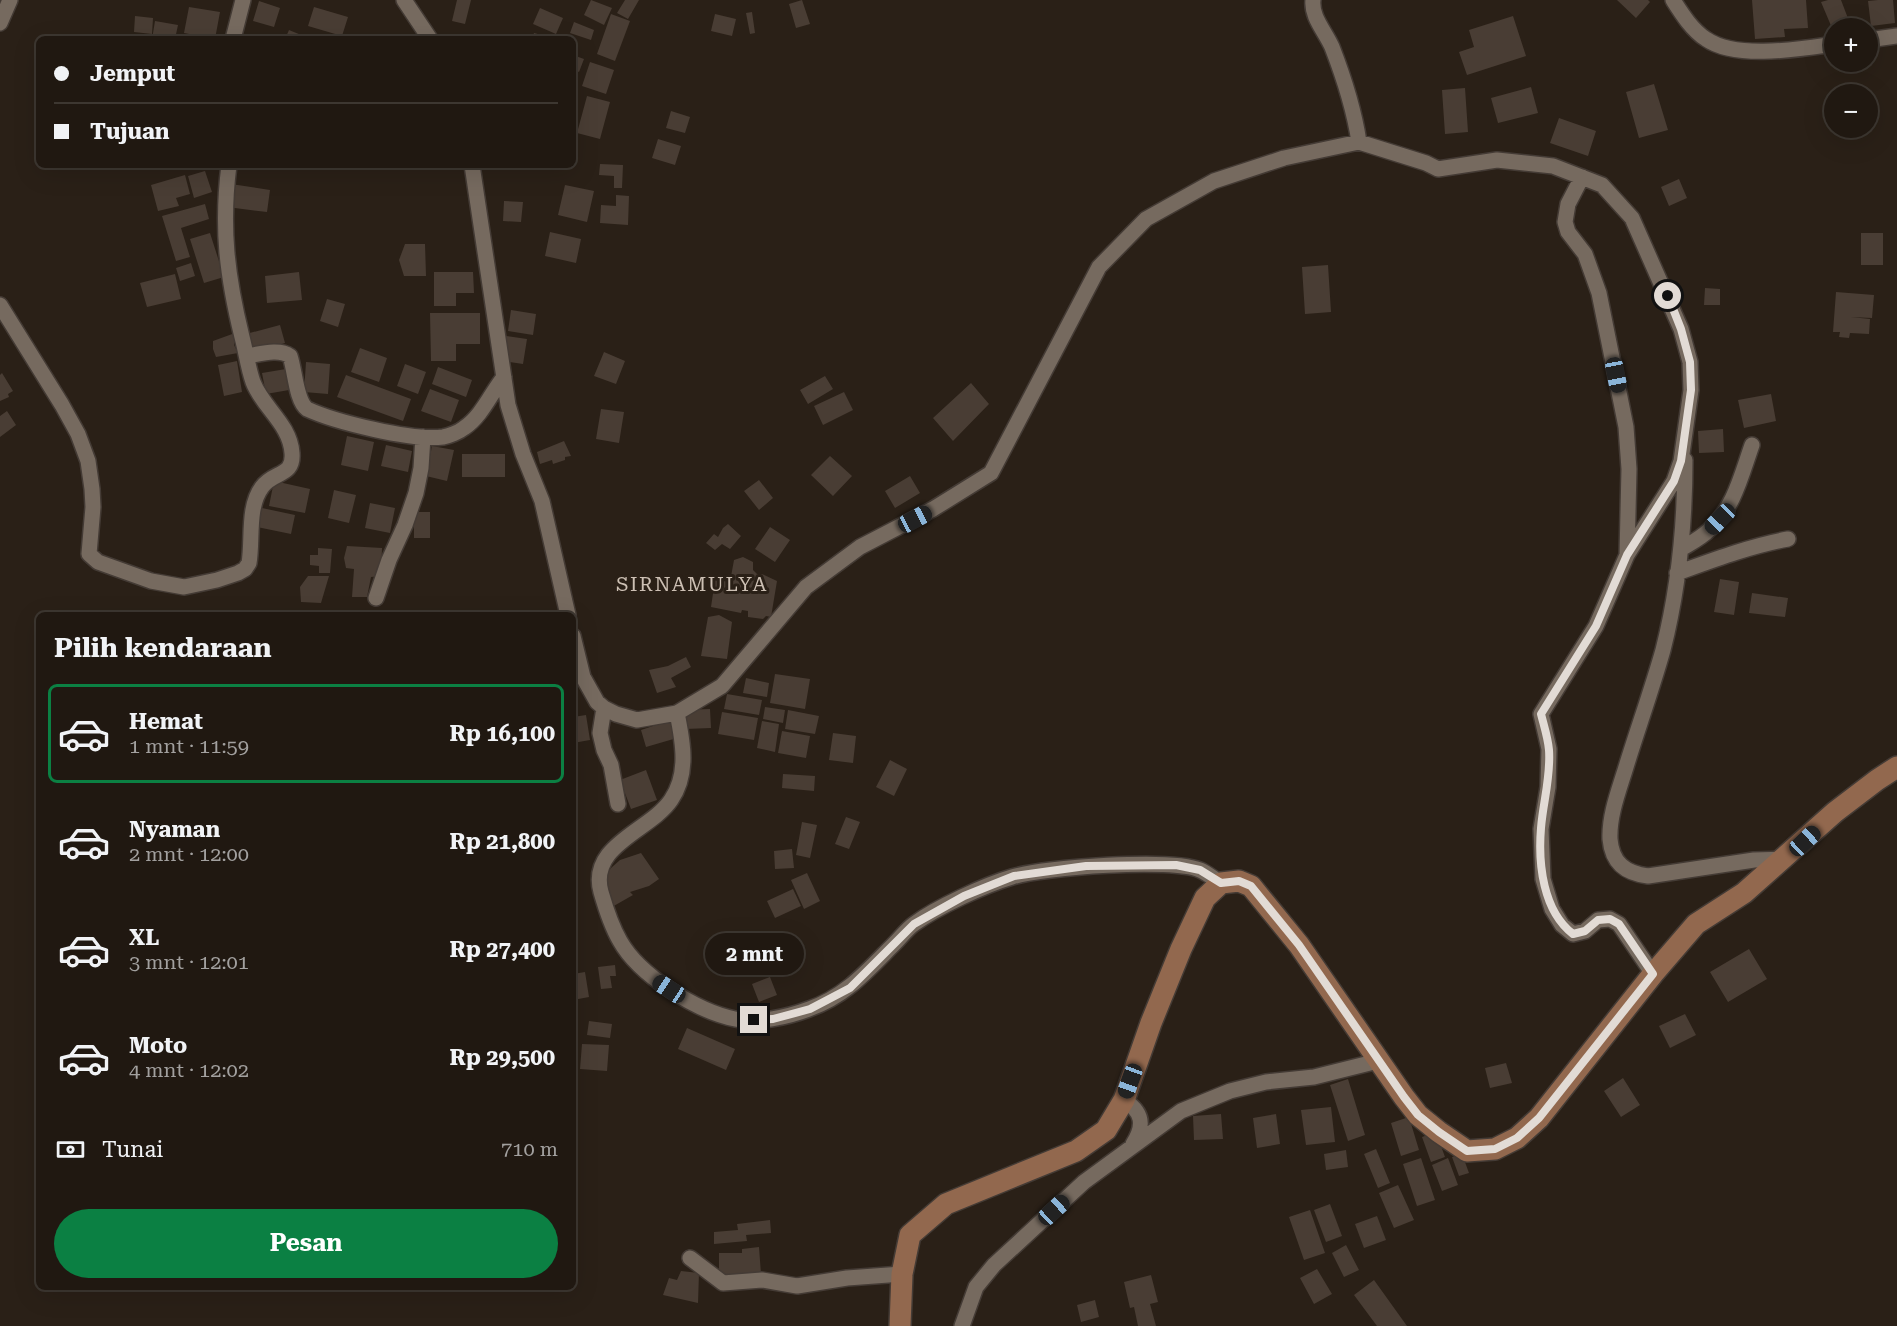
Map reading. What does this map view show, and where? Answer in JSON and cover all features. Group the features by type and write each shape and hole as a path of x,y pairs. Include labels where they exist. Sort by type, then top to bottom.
{"main road":[{"path":"900,1326 903,1274 910,1235 946,1204 1076,1151 1106,1130 1124,1100 1151,1023 1205,898 1221,883 1239,881 1251,886 1299,945 1378,1061 1418,1115 1467,1151 1495,1149 1517,1138 1539,1118 1653,974 1696,924 1744,893 1835,812 1897,767"}],"street":[{"path":"0,23 10,0"},
{"path":"234,36 243,0"},
{"path":"404,0 428,36"},
{"path":"1313,0 1312,9 1331,45 1353,108 1359,142"},
{"path":"1673,0 1696,31 1708,41 1727,50 1785,51 1824,45"},
{"path":"1878,39 1897,36"},
{"path":"576,648 583,677 597,702 604,708 638,720 677,713 722,686 806,587 860,547 933,509 991,473 1099,267 1146,219 1214,181 1284,158 1359,142 1438,169 1497,160 1553,166 1602,185 1632,218 1681,329 1690,362 1691,390 1685,436 1681,461 1674,481 1627,555 1596,626 1541,714 1549,749 1548,787 1541,829 1543,879 1552,909 1562,925 1573,934 1585,931 1598,920 1610,919 1619,924 1653,974"},
{"path":"0,305 62,405 78,434 88,461 93,507 89,554 98,562 150,581 184,587 217,580 245,569 249,563 254,506 260,489 269,479 288,470 292,464 291,442 283,427 262,400 253,382 231,290 224,222 228,168"},
{"path":"472,168 508,405 523,454 542,501 567,612"},
{"path":"1582,177 1568,204 1565,222 1568,232 1585,254 1599,293 1626,427 1629,469 1627,555"},
{"path":"247,356 271,353 285,353 290,356 302,405 314,412 387,432 423,437 444,437 463,430 477,417 491,393 504,377"},
{"path":"1685,436 1685,514 1672,613 1616,798 1610,837 1613,854 1621,866 1632,874 1648,876 1754,860 1784,859"},
{"path":"376,598 416,493 421,468 423,437"},
{"path":"1681,549 1708,532 1720,519 1733,500 1752,446"},
{"path":"1677,573 1769,542 1788,539"},
{"path":"604,708 600,733 611,765 618,804"},
{"path":"677,713 684,763 671,800 656,815 619,842 607,857 598,878 619,940 632,959 651,977 669,989 704,1008 736,1020 773,1019 810,1009 850,988 914,924 964,896 1014,876 1086,866 1176,865 1200,870 1221,883"},
{"path":"962,1326 976,1287 994,1265 1084,1182 1181,1111 1230,1091 1266,1082 1314,1077 1378,1061"},
{"path":"1124,1100 1133,1106 1140,1118 1141,1132 1132,1146"},
{"path":"690,1258 723,1283 762,1280 796,1286 847,1278 903,1274"}],"building":[{"path":"457,0 471,0 465,24 452,21"},
{"path":"591,0 612,8 604,25 584,15"},
{"path":"625,0 639,0 628,19 617,13"},
{"path":"802,0 810,24 796,28 789,4"},
{"path":"1617,0 1648,0 1650,2 1636,18"},
{"path":"1752,0 1806,0 1808,28 1784,29 1785,37 1755,39"},
{"path":"1841,0 1848,18 1828,18 1821,2"},
{"path":"1893,0 1895,23 1878,25 1878,18 1870,18 1868,1"},
{"path":"259,1 280,8 274,27 253,21"},
{"path":"189,7 220,12 216,36 184,33"},
{"path":"314,7 348,17 342,36 308,26"},
{"path":"540,8 563,18 556,34 533,24"},
{"path":"752,12 755,33 750,34 746,13"},
{"path":"611,14 630,21 615,61 597,54"},
{"path":"715,14 736,19 732,36 711,31"},
{"path":"135,16 153,18 152,34 134,32"},
{"path":"1513,16 1526,56 1467,75 1459,52 1474,47 1469,30"},
{"path":"155,21 178,25 176,36 152,36"},
{"path":"574,22 594,30 591,40 570,33"},
{"path":"289,30 304,36 286,36"},
{"path":"576,56 584,59 579,72 576,70"},
{"path":"590,62 614,70 606,94 582,86"},
{"path":"1654,84 1668,130 1639,138 1626,92"},
{"path":"1531,87 1538,113 1498,123 1491,98"},
{"path":"1465,88 1468,132 1445,134 1442,90"},
{"path":"587,96 610,102 600,139 577,133"},
{"path":"671,111 690,117 685,133 666,128"},
{"path":"1559,118 1596,131 1588,156 1550,143"},
{"path":"658,139 681,146 675,165 652,158"},
{"path":"600,164 623,165 622,188 614,188 614,176 599,175"},
{"path":"205,171 212,192 194,198 188,176"},
{"path":"185,175 190,194 176,198 179,206 158,211 151,185"},
{"path":"1679,179 1687,198 1669,206 1661,187"},
{"path":"231,184 270,190 267,212 227,207"},
{"path":"565,185 594,191 587,222 558,215"},
{"path":"616,195 629,196 628,225 600,223 601,205 616,206"},
{"path":"504,201 523,202 521,222 503,221"},
{"path":"205,204 209,219 181,228 190,257 176,261 162,216"},
{"path":"550,232 581,239 576,263 545,256"},
{"path":"210,233 224,277 204,283 190,239"},
{"path":"1861,233 1883,233 1883,265 1861,265"},
{"path":"405,244 425,244 426,276 404,276 399,260"},
{"path":"191,263 195,276 180,281 176,268"},
{"path":"1328,265 1331,312 1305,314 1302,267"},
{"path":"299,272 302,300 267,303 265,276"},
{"path":"434,272 473,272 474,293 456,293 456,306 434,306"},
{"path":"175,274 181,299 147,307 140,283"},
{"path":"1705,288 1720,289 1720,305 1704,305"},
{"path":"1836,292 1874,295 1872,318 1851,317 1870,319 1869,334 1850,333 1849,338 1839,337 1840,332 1833,332"},
{"path":"327,299 345,304 338,327 320,321"},
{"path":"511,310 536,314 533,335 508,331"},
{"path":"430,313 480,313 480,344 456,344 456,361 431,361"},
{"path":"280,325 285,343 252,353 246,334"},
{"path":"235,333 234,345 238,353 216,357 213,341"},
{"path":"506,336 527,339 523,364 503,361"},
{"path":"360,348 387,358 379,382 351,372"},
{"path":"604,352 625,361 616,384 594,376"},
{"path":"237,361 242,392 224,396 218,365"},
{"path":"306,362 330,364 328,394 304,392"},
{"path":"405,364 426,372 418,394 397,386"},
{"path":"438,367 472,380 466,397 432,384"},
{"path":"286,369 289,390 266,394 262,373"},
{"path":"2,373 13,391 8,394 9,397 0,401 0,375"},
{"path":"346,375 411,399 403,421 337,397"},
{"path":"825,376 833,389 808,404 800,390"},
{"path":"971,383 989,404 953,441 933,418"},
{"path":"430,389 459,400 451,422 421,411"},
{"path":"844,392 853,410 823,425 814,406"},
{"path":"1771,394 1776,421 1744,428 1738,400"},
{"path":"601,409 624,412 619,443 596,439"},
{"path":"7,411 16,425 0,437 0,416"},
{"path":"1723,429 1724,452 1699,453 1698,431"},
{"path":"347,436 374,442 368,471 341,465"},
{"path":"564,441 571,456 553,464 552,460 540,464 537,452"},
{"path":"386,445 412,451 408,472 381,466"},
{"path":"432,446 454,450 447,481 426,476"},
{"path":"462,454 505,454 505,477 462,477"},
{"path":"830,456 852,476 833,496 811,475"},
{"path":"910,476 920,493 895,508 885,491"},
{"path":"759,480 773,498 759,510 744,491"},
{"path":"274,481 310,489 305,513 269,506"},
{"path":"334,490 356,495 349,523 328,518"},
{"path":"370,503 395,508 390,533 365,528"},
{"path":"262,508 295,515 291,534 257,527"},
{"path":"414,512 430,512 430,538 414,538"},
{"path":"728,524 741,536 730,549 722,544 715,550 706,543 714,534 718,537"},
{"path":"770,527 790,540 775,562 755,549"},
{"path":"347,546 382,548 381,576 371,577 367,597 352,597 354,569 346,568 344,558"},
{"path":"318,548 332,549 330,573 319,573 319,566 310,565 310,555 318,555"},
{"path":"743,557 753,562 753,570 757,574 777,581 771,617 766,616 763,619 748,617 748,611 742,610 741,613 711,607 715,580 730,582 734,560"},
{"path":"308,576 329,576 321,603 301,602 300,587"},
{"path":"1720,579 1739,582 1734,615 1714,612"},
{"path":"1752,593 1788,598 1785,617 1749,613"},
{"path":"719,615 732,622 727,659 701,656 708,617"},
{"path":"686,657 691,667 671,678 676,687 657,693 649,670 668,666"},
{"path":"775,674 810,679 805,709 770,703"},
{"path":"746,678 769,683 767,697 743,693"},
{"path":"727,694 762,700 759,715 724,709"},
{"path":"765,707 785,710 783,723 763,719"},
{"path":"710,709 711,728 685,729 684,710"},
{"path":"788,710 819,716 815,734 785,729"},
{"path":"722,712 758,718 754,740 718,734"},
{"path":"586,715 590,740 576,742 576,717"},
{"path":"671,720 677,738 646,747 641,730"},
{"path":"762,721 779,724 775,752 757,748"},
{"path":"782,731 810,736 806,758 778,753"},
{"path":"833,733 856,736 853,763 829,760"},
{"path":"890,760 907,769 894,796 876,787"},
{"path":"646,770 657,800 631,809 620,780"},
{"path":"783,774 815,776 814,791 782,788"},
{"path":"846,817 860,822 849,849 835,844"},
{"path":"802,822 817,825 810,858 796,855"},
{"path":"792,849 794,868 775,869 774,851"},
{"path":"641,853 659,879 649,886 630,892 633,895 612,907 601,882 620,860"},
{"path":"807,873 820,901 804,909 791,880"},
{"path":"793,889 801,906 775,918 767,901"},
{"path":"785,932 794,949 775,959 766,942"},
{"path":"1749,949 1767,979 1728,1002 1710,972"},
{"path":"615,965 616,976 610,976 612,988 601,989 598,967"},
{"path":"585,972 589,997 576,999 576,974"},
{"path":"770,977 777,995 759,1002 752,984"},
{"path":"1685,1014 1696,1035 1670,1048 1659,1026"},
{"path":"589,1021 612,1024 610,1038 587,1035"},
{"path":"687,1028 735,1049 726,1070 678,1049"},
{"path":"582,1044 609,1045 607,1071 580,1069"},
{"path":"1506,1063 1512,1083 1490,1088 1485,1068"},
{"path":"1623,1078 1640,1105 1621,1117 1604,1091"},
{"path":"1348,1079 1365,1135 1348,1141 1330,1085"},
{"path":"1331,1107 1335,1142 1306,1145 1301,1110"},
{"path":"1221,1114 1223,1139 1194,1140 1193,1116"},
{"path":"1276,1114 1280,1144 1257,1148 1253,1118"},
{"path":"1409,1117 1419,1150 1401,1156 1391,1123"},
{"path":"1436,1132 1445,1157 1431,1162 1422,1137"},
{"path":"1376,1149 1390,1183 1378,1188 1364,1154"},
{"path":"1346,1150 1348,1167 1326,1170 1324,1154"},
{"path":"1462,1154 1469,1173 1459,1176 1452,1157"},
{"path":"1421,1158 1435,1200 1417,1206 1403,1164"},
{"path":"1448,1158 1458,1185 1442,1191 1432,1165"},
{"path":"1398,1185 1414,1220 1394,1228 1379,1193"},
{"path":"1330,1204 1342,1236 1326,1242 1314,1210"},
{"path":"1310,1210 1325,1253 1304,1260 1289,1217"},
{"path":"1377,1216 1386,1240 1364,1248 1355,1224"},
{"path":"770,1220 771,1233 746,1235 747,1241 714,1244 714,1232 738,1230 737,1224"},
{"path":"1346,1245 1359,1270 1344,1277 1332,1253"},
{"path":"759,1247 761,1274 719,1274 719,1253 742,1253 742,1249"},
{"path":"1317,1269 1332,1294 1314,1304 1300,1278"},
{"path":"681,1271 699,1273 698,1303 663,1295 669,1278 677,1280"},
{"path":"1151,1275 1158,1302 1150,1304 1156,1326 1138,1326 1134,1307 1130,1308 1124,1282"},
{"path":"1374,1280 1407,1326 1377,1326 1354,1295"},
{"path":"1095,1300 1099,1317 1081,1322 1077,1305"}],"district":[{"name":"SIRNAMULYA","path":"692,584"}],"route":[{"path":"754,1020 773,1019 810,1009 850,988 914,924 964,896 1014,876 1086,866 1176,865 1200,870 1221,883 1239,881 1251,886 1299,945 1404,1097 1418,1115 1439,1132 1467,1151 1495,1149 1517,1138 1539,1118 1653,974 1619,924 1610,919 1598,920 1585,931 1573,934 1562,925 1552,909 1543,879 1541,829 1548,787 1549,749 1541,714 1596,626 1627,555 1674,481 1681,461 1691,390 1690,362 1681,329 1668,296"}]}
